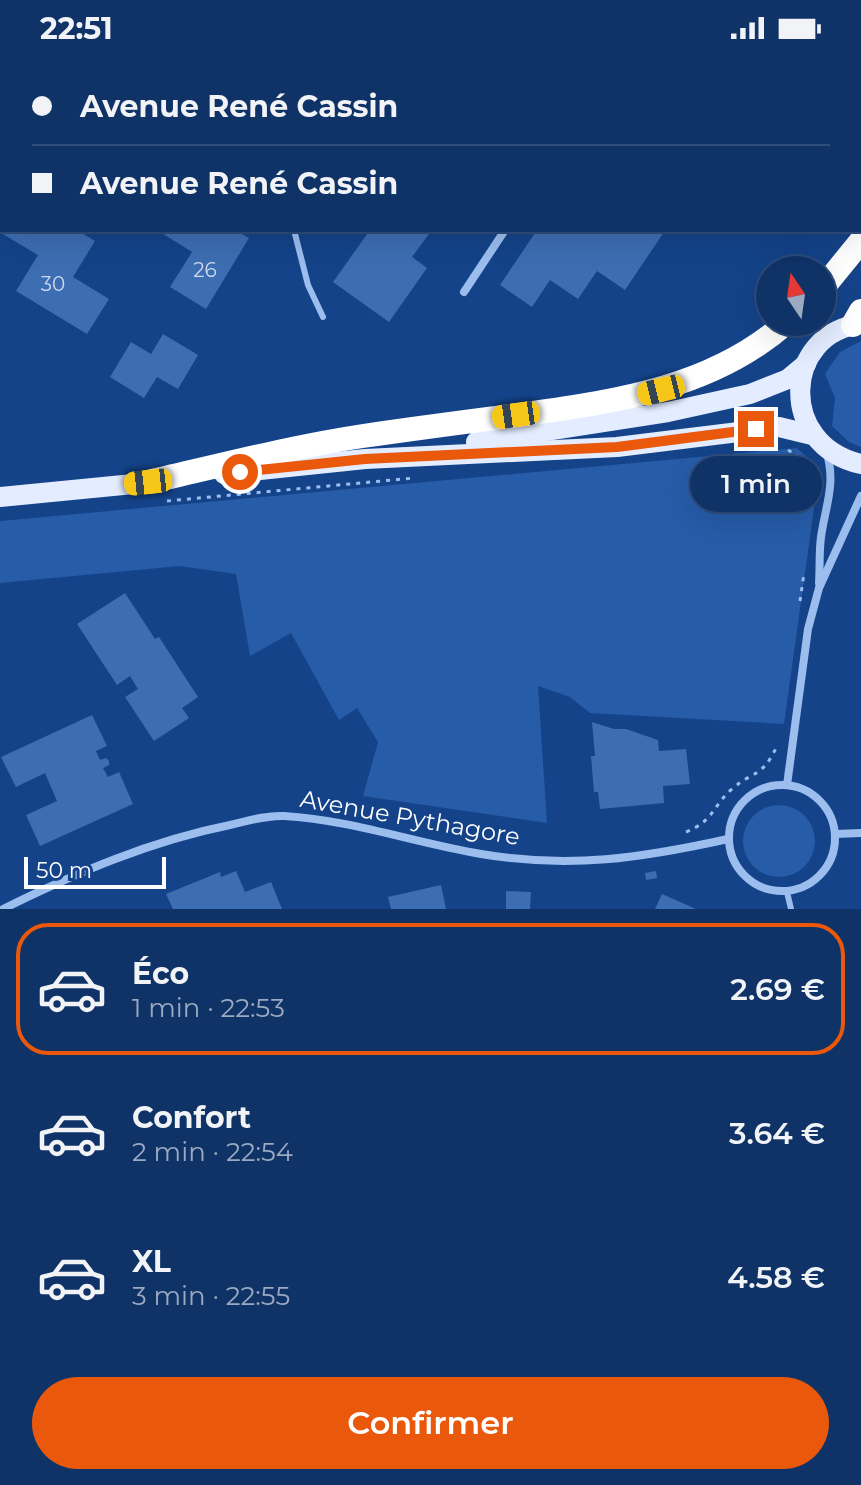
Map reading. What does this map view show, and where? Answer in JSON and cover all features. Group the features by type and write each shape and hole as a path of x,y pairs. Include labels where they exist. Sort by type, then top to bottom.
{"highway":[{"path":"836,272 861,241"},
{"path":"151,492 300,447 610,403 689,380 752,348 768,336"}],"main road":[{"path":"0,497 151,492 641,417 720,401 788,379 833,333 858,320"},
{"path":"806,364 800,388 802,413 819,442"},
{"path":"365,459 617,447 779,427 819,442 844,460 861,464"}],"street":[{"path":"464,292 504,232"},
{"path":"819,442 831,469 831,495 821,537 819,588"},
{"path":"787,785 808,629 819,588 861,496"},
{"path":"787,785 805,790 821,801 831,816 835,834 834,851 828,866 817,879 787,892 769,890 746,878 731,856 728,839 731,821 746,799 770,786 787,785"},
{"name":"Avenue Pythagore","path":"3,909 99,864 153,845 195,832 282,816 378,829 456,849 517,859 578,861 636,858 728,839"},
{"path":"835,834 861,833"}],"lane":[{"path":"295,232 308,285 323,317"},
{"path":"787,892 791,909"}],"path":[{"path":"786,449 808,462 816,484"},
{"path":"151,492 426,477"},
{"path":"798,614 805,570"},
{"path":"671,851 669,837 690,831 703,823 731,790 765,768 777,748 779,733"}],"shaded area":[{"path":"861,341 861,447 849,442 832,426 835,398 825,374 840,352"},
{"path":"797,448 811,461 818,480 784,724 590,713 570,697 538,686 547,823 363,796 378,742 357,708 339,720 291,633 250,656 236,574 180,566 0,583 0,521"},
{"path":"786,805 805,815 813,827 813,855 805,867 793,875 772,877 753,867 745,855 743,834 753,815 765,807"}],"building":[{"path":"80,232 95,241 73,277 109,299 87,334 16,291 38,255 1,233"},
{"path":"160,232 238,232 249,238 206,309 170,287 192,252"},
{"path":"369,232 431,232 412,257 427,268 389,322 333,282"},
{"path":"536,232 664,232 625,290 597,271 578,299 550,280 532,307 500,285"},
{"path":"163,334 198,355 178,389 157,377 144,398 110,377 131,342 151,354"},
{"path":"125,593 155,639 159,637 198,697 182,708 189,718 154,741 125,697 138,689 130,676 117,685 77,624"},
{"path":"92,715 107,746 96,751 100,760 106,758 109,761 109,765 103,768 108,777 119,772 133,804 40,846 26,815 57,801 45,773 16,787 1,757"},
{"path":"592,722 658,740 659,751 686,749 690,784 663,786 664,803 600,809 598,792 594,792"},
{"path":"236,871 245,892 271,882 282,909 173,909 166,894 220,872 221,877"},
{"path":"656,871 657,878 646,880 645,873"},
{"path":"441,885 446,909 391,909 388,897"},
{"path":"506,891 531,892 530,909 506,909"},
{"path":"662,894 696,909 655,909"}],"route":[{"path":"240,472 365,459 617,447 756,429"}]}
